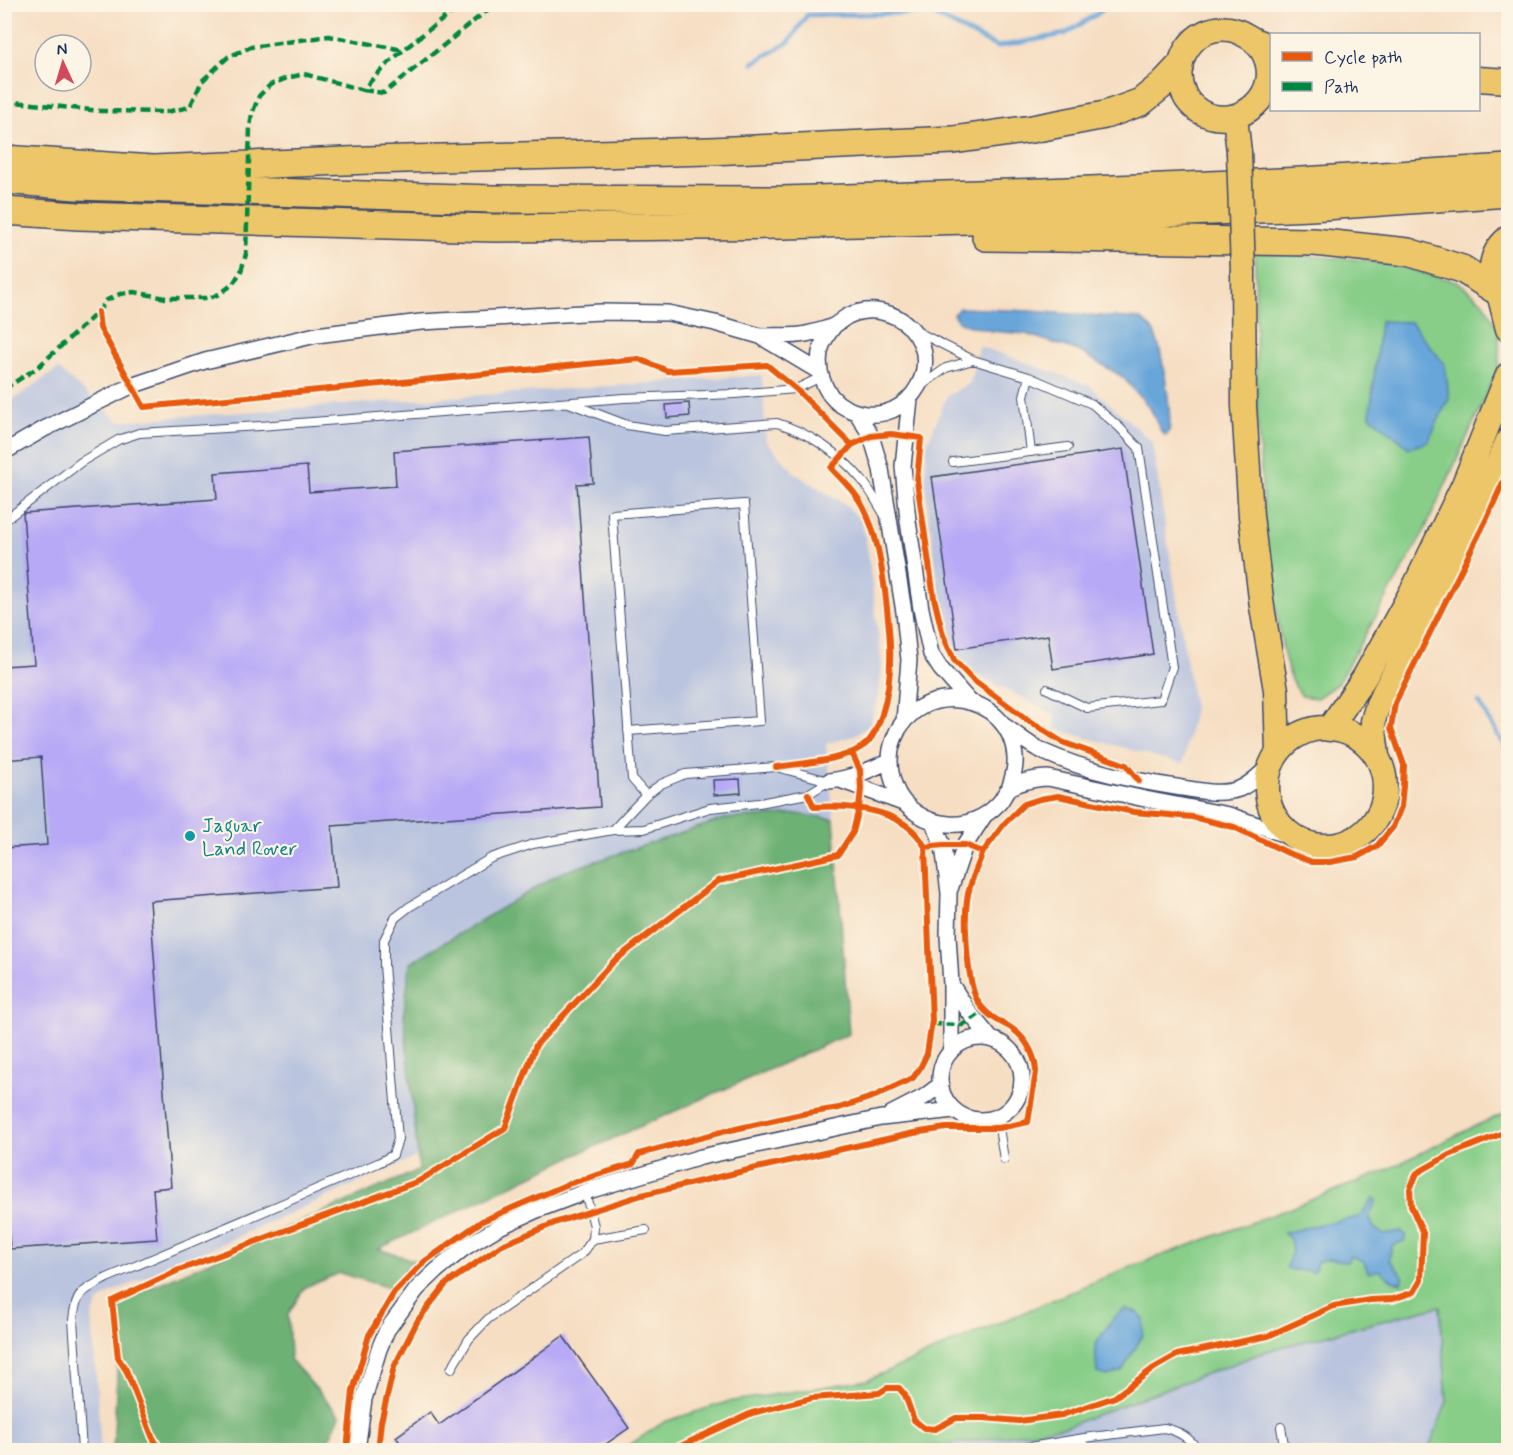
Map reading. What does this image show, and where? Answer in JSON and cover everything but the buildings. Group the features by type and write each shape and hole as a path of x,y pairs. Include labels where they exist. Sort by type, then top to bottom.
{"highway":[{"path":"4,159 153,169 953,140 1032,129 1105,115 1141,102 1179,67"},
{"path":"4,180 76,186 493,199 782,200 1279,182 1509,168"},
{"path":"4,211 78,216 494,228 786,225 1288,208 1509,193"},
{"path":"786,225 938,236 1314,242 1408,252 1462,269 1502,298"}],"main road":[{"path":"1228,29 1242,32 1262,43 1269,76 1266,90 1259,102 1249,111 1235,117 1221,118 1207,115 1194,107 1185,96 1179,82 1179,67 1183,54 1191,42 1202,34 1228,29"},
{"path":"1480,79 1509,81"},
{"path":"1235,117 1239,152 1244,406 1251,516 1262,607 1276,690 1275,758"},
{"path":"1509,238 1499,248 1492,270 1493,281 1502,298 1509,329"},
{"path":"1323,729 1364,678 1416,584 1464,484 1509,375"},
{"path":"1377,756 1361,740 1340,730 1323,729 1306,732 1296,737 1286,744 1275,758 1268,776 1268,796 1273,814 1285,830 1300,840 1318,846 1336,845 1353,840 1368,829 1378,815 1384,797 1384,779 1377,756 1373,722 1378,704 1443,581 1509,441"},
{"path":"1276,690 1294,714 1323,729"}],"street":[{"path":"914,393 899,408 885,414 857,413 841,405 828,393 820,374 821,347 826,336 846,317 874,310 888,313 902,320 920,342 924,357 923,373 914,393 903,466 908,521 921,609 931,654 940,668 969,701"},
{"path":"4,452 44,429 131,386 205,361 316,335 421,322 601,312 668,313 760,336 820,374"},
{"path":"760,336 804,334 834,326"},
{"path":"857,413 871,436 881,469 904,612 909,660 904,720 891,747 889,761 891,777 897,791 918,815 933,822 951,825 984,816 999,804 1009,789 1014,773 1015,757 1012,741 1005,726"},
{"path":"904,720 927,704 941,700 969,701 983,706 1005,726 1042,751 1082,766 1138,781 1216,793 1240,789 1254,780 1275,758"},
{"path":"834,781 861,774 889,761"},
{"path":"1009,789 1035,778 1048,778 1229,815 1300,840"},
{"path":"834,781 906,804"},
{"path":"949,893 965,845 984,816"},
{"path":"933,822 943,845 949,893 951,1050"},
{"path":"951,984 969,1012 991,1039"},
{"path":"970,1039 991,1039 1003,1044 1013,1053 1022,1077 1021,1090 1015,1102 995,1118 981,1120 966,1118 954,1110 947,1103 940,1085 940,1072 951,1050 970,1039"},
{"path":"881,1118 924,1097 940,1085"},
{"path":"357,1450 364,1399 387,1330 417,1289 437,1270 464,1248 497,1228 585,1192 701,1158 881,1118 954,1110"}],"lane":[{"path":"912,330 973,360 1029,377 1092,404 1139,448 1172,667 1161,700 1087,708 1047,689"},
{"path":"914,393 946,368 973,360"},
{"path":"4,521 81,462 118,440 139,433 624,398 735,394 796,389 820,374"},
{"path":"1029,377 1024,396 1031,452"},
{"path":"567,402 627,425 665,431 777,423 790,427 818,442 840,458 862,480 890,523"},
{"path":"953,462 1068,447"},
{"path":"628,731 760,721 744,504 612,514 628,731 632,779 646,795"},
{"path":"613,830 646,795 661,784 685,774 776,767 834,781"},
{"path":"82,1450 73,1320 75,1304 83,1291 107,1278 393,1155 398,1139 384,940 395,918 409,906 491,858 533,844 613,830 644,829 710,808 759,803 808,794 834,781"},
{"path":"995,1118 1004,1159"},
{"path":"451,1369 469,1340 488,1319 583,1253 593,1239 594,1226 585,1192"},
{"path":"593,1239 646,1230"},
{"path":"1281,1427 1285,1450"},
{"path":"1012,1450 1164,1428 1186,1437 1197,1450"},
{"path":"1084,1438 1085,1450"}],"shaded area":[{"path":"979,346 1089,385 1152,442 1194,708 1183,764 1055,729 1055,715 975,674 951,648 943,623 925,485 927,444 947,396 970,383"},
{"path":"58,369 119,421 762,375 766,441 796,474 846,505 862,522 882,665 878,700 869,726 853,736 826,744 834,819 797,814 724,819 561,873 410,963 404,1014 418,1156 113,1292 98,1302 92,1317 101,1450 5,1450 5,405"},
{"path":"1440,1306 1447,1402 1429,1450 913,1450 1069,1426 1200,1367"}],"green space":[{"path":"1255,252 1363,260 1458,282 1484,303 1499,331 1499,367 1422,536 1337,684 1317,698 1302,696 1291,680 1283,651 1267,556 1257,413"},
{"path":"797,814 834,819 849,1034 569,1158 378,1249 414,1260 389,1288 340,1273 305,1287 288,1314 290,1359 340,1416 324,1450 113,1450 118,1358 117,1302 419,1170 404,1014 410,963 560,873 724,819"},
{"path":"1508,1112 1508,1450 1428,1450 1447,1402 1440,1306 1270,1350 1069,1426 913,1450 622,1450 664,1422 727,1402 867,1380 1117,1272 1385,1171"}],"water":[{"path":"960,308 1140,319 1151,328 1159,347 1168,394 1169,431 1166,435 1162,433 1150,408 1123,377 1079,351 1026,334 992,331 967,325 958,321 953,314"},
{"path":"1380,321 1411,322 1445,365 1449,398 1428,442 1409,448 1370,416"},
{"path":"1374,1198 1377,1200 1369,1216 1374,1228 1383,1234 1401,1231 1406,1235 1404,1241 1392,1246 1389,1259 1403,1276 1401,1283 1392,1280 1379,1270 1369,1273 1363,1261 1350,1256 1347,1262 1324,1259 1317,1262 1314,1272 1286,1269 1292,1251 1290,1239 1284,1233 1359,1217"},
{"path":"1125,1309 1137,1312 1144,1320 1143,1335 1122,1371 1107,1376 1097,1373 1095,1345 1114,1317"}],"waterway":[{"path":"753,63 789,42 807,15 930,13 997,47 1065,34 1100,12 1108,4"},
{"path":"1479,703 1508,752"}],"marked path":[{"path":"4,389 37,368 98,312 107,300 120,294 134,292 166,298 210,298 233,284 241,271 246,254 250,127 259,96 270,85 304,74 363,90 398,55 463,4"},
{"path":"363,90 384,93 495,4"},
{"path":"4,101 101,111 166,112 190,107 202,81 228,57 251,47 329,36 403,50"},
{"path":"932,1024 962,1025 985,1010"}],"cycle path":[{"path":"98,312 100,328 144,407 639,359 668,371 767,365 796,389 852,445 831,468 857,496 872,527 883,580 890,653 886,699 878,725 868,742 860,748 837,757 776,767"},
{"path":"852,445 871,436 891,434 921,438 917,481 934,598 943,635 954,660 972,679 1029,721 1062,742 1126,765 1139,781"},
{"path":"925,847 965,845 983,852 1004,824 1024,804 1058,796 1134,812 1192,817 1234,827 1312,862 1330,862 1357,857 1377,846 1393,827 1401,807 1404,765 1391,728 1395,703 1508,471"},
{"path":"160,1450 152,1436 126,1370 118,1358 112,1301 179,1270 419,1181 505,1128 536,1045 614,961 718,881 838,855 853,832 859,808 860,770 852,753"},
{"path":"347,1450 353,1391 369,1335 394,1293 424,1262 482,1221 568,1184 633,1164 639,1154 722,1132 839,1108 875,1096 913,1078 927,1054 932,1021 925,847 916,834 905,824 892,817 861,809 814,807 808,794"},
{"path":"378,1450 381,1422 394,1367 418,1320 446,1284 502,1245 557,1222 642,1195 748,1170 914,1133 946,1128 999,1128 1028,1122 1036,1071 1031,1051 1019,1034 983,1009 977,1000 971,979 966,936 966,910 971,882 983,852"},
{"path":"672,1450 752,1413 812,1398 879,1393 887,1388 899,1388 905,1395 914,1420 924,1428 935,1429 956,1418 1019,1421 1062,1415 1115,1397 1154,1368 1177,1355 1268,1336 1334,1306 1393,1299 1414,1292 1421,1280 1423,1233 1411,1206 1410,1189 1417,1173 1449,1155 1508,1131"}],"place":[{"name":"Jaguar Land Rover","path":"190,836"}]}
